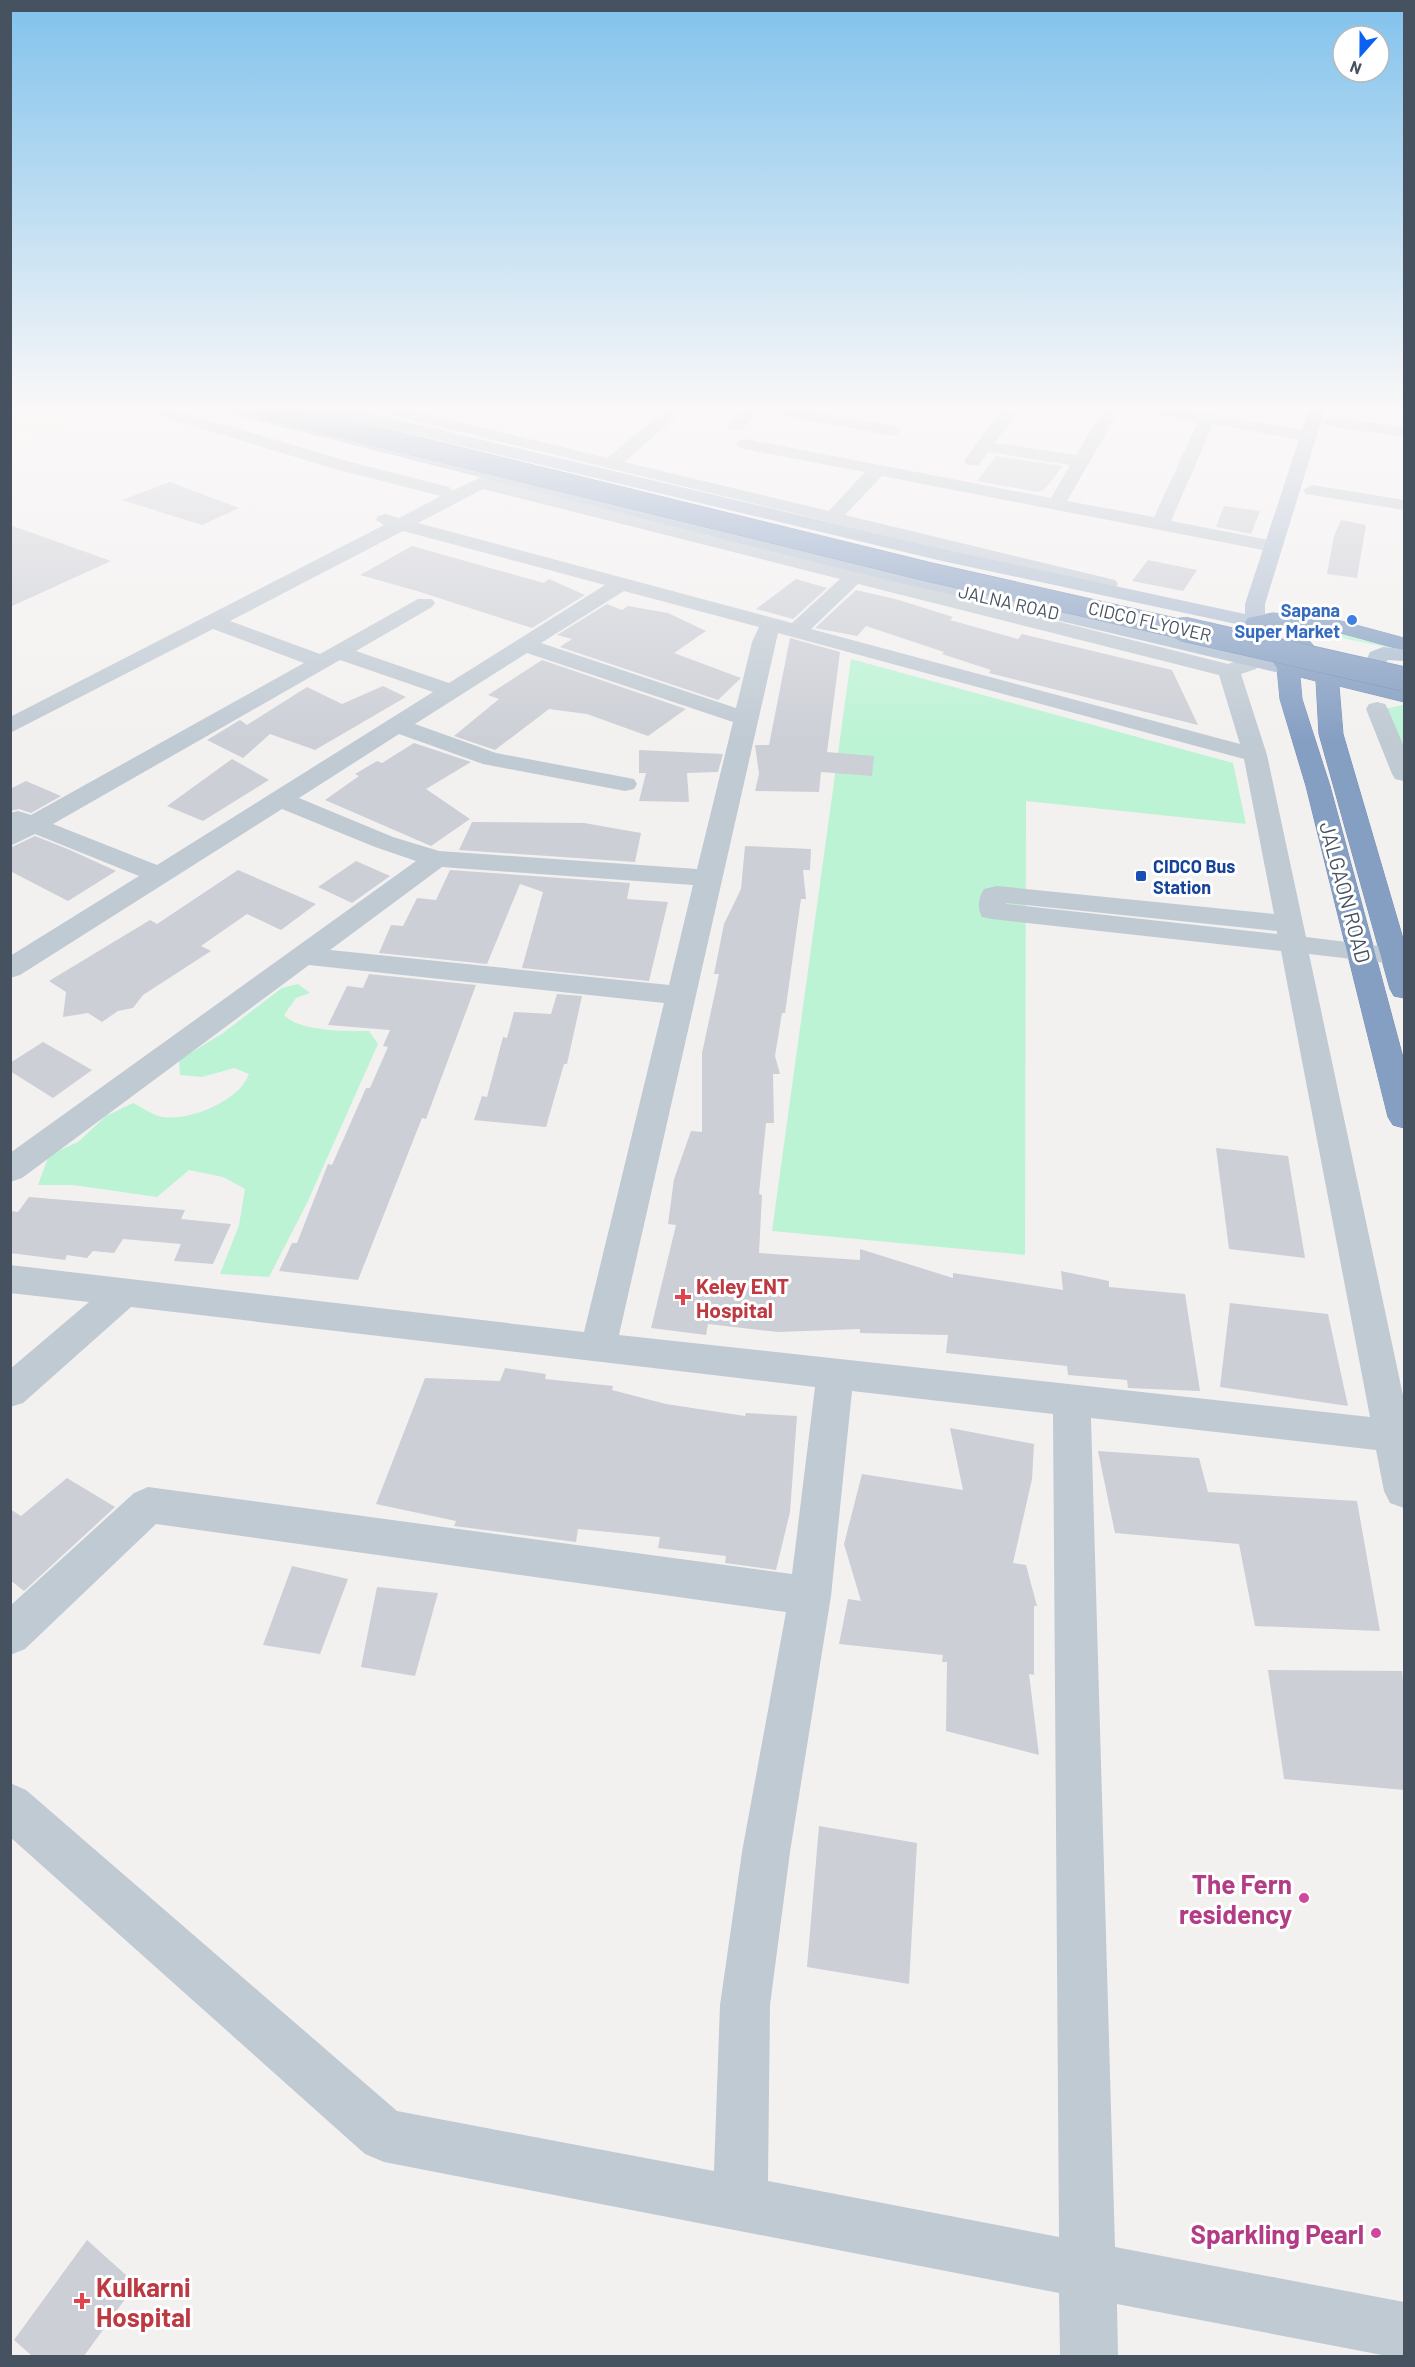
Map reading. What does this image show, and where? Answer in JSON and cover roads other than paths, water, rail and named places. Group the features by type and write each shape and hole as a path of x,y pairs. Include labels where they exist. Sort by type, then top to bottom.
{"highway":[{"name":"CIDCO FLYOVER","path":"714,519 929,572 1404,679"},
{"name":"CIDCO FLYOVER","path":"748,519 897,556 1404,667"},
{"path":"1280,608 1255,622 1288,668"},
{"path":"1280,608 1319,624 1404,644"},
{"path":"1280,608 1327,676"},
{"name":"JALNA ROAD","path":"1288,668 1327,676 1388,698"},
{"name":"JALGAON ROAD","path":"1288,668 1291,699 1318,786 1404,1117"},
{"name":"JALGAON ROAD","path":"1327,676 1331,734 1404,989"}],"main road":[{"name":"JALNA ROAD","path":"661,519 846,564 1242,666 1288,668"},
{"path":"795,519 953,558 1255,622 1255,604 1281,519"},
{"path":"1388,698 1373,683 1371,676 1376,658 1383,653 1404,655"}],"street":[{"path":"10,726 213,622 398,519"},
{"path":"10,712 399,519"},
{"path":"642,519 854,577 1242,666 1255,755 1399,1437 1404,1491"},
{"path":"843,519 1108,584"},
{"path":"1136,519 1273,546"},
{"path":"1160,524 1162,519"},
{"path":"394,522 1255,755"},
{"path":"598,1348 763,642 854,577"},
{"path":"10,969 621,584"},
{"path":"18,827 331,657 425,603"},
{"path":"213,622 451,691"},
{"path":"525,645 745,718"},
{"path":"1388,698 1404,774"},
{"path":"397,725 491,759 625,784"},
{"path":"280,799 384,842 436,860 708,878"},
{"path":"18,827 159,875"},
{"path":"10,1170 436,860"},
{"path":"1292,935 992,911 993,895 1292,935 1362,951 1395,955"},
{"path":"306,956 680,995"},
{"path":"10,1279 835,1375 1399,1437"},
{"path":"10,1392 124,1292"},
{"path":"740,2203 745,2006 766,1852 810,1596 835,1375"},
{"path":"1072,1400 1089,2356"},
{"path":"10,1635 148,1505 810,1596"},
{"path":"10,1806 384,2135 1404,2331"}],"place":[{"name":"Sapana Super Market","path":"1352,620"},
{"name":"CIDCO Bus Station","path":"1141,876"},
{"name":"Keley ENT Hospital","path":"683,1297"},
{"name":"The Fern residency","path":"1304,1898"},
{"name":"Sparkling Pearl","path":"1376,2233"},
{"name":"Kulkarni Hospital","path":"82,2301"}]}
